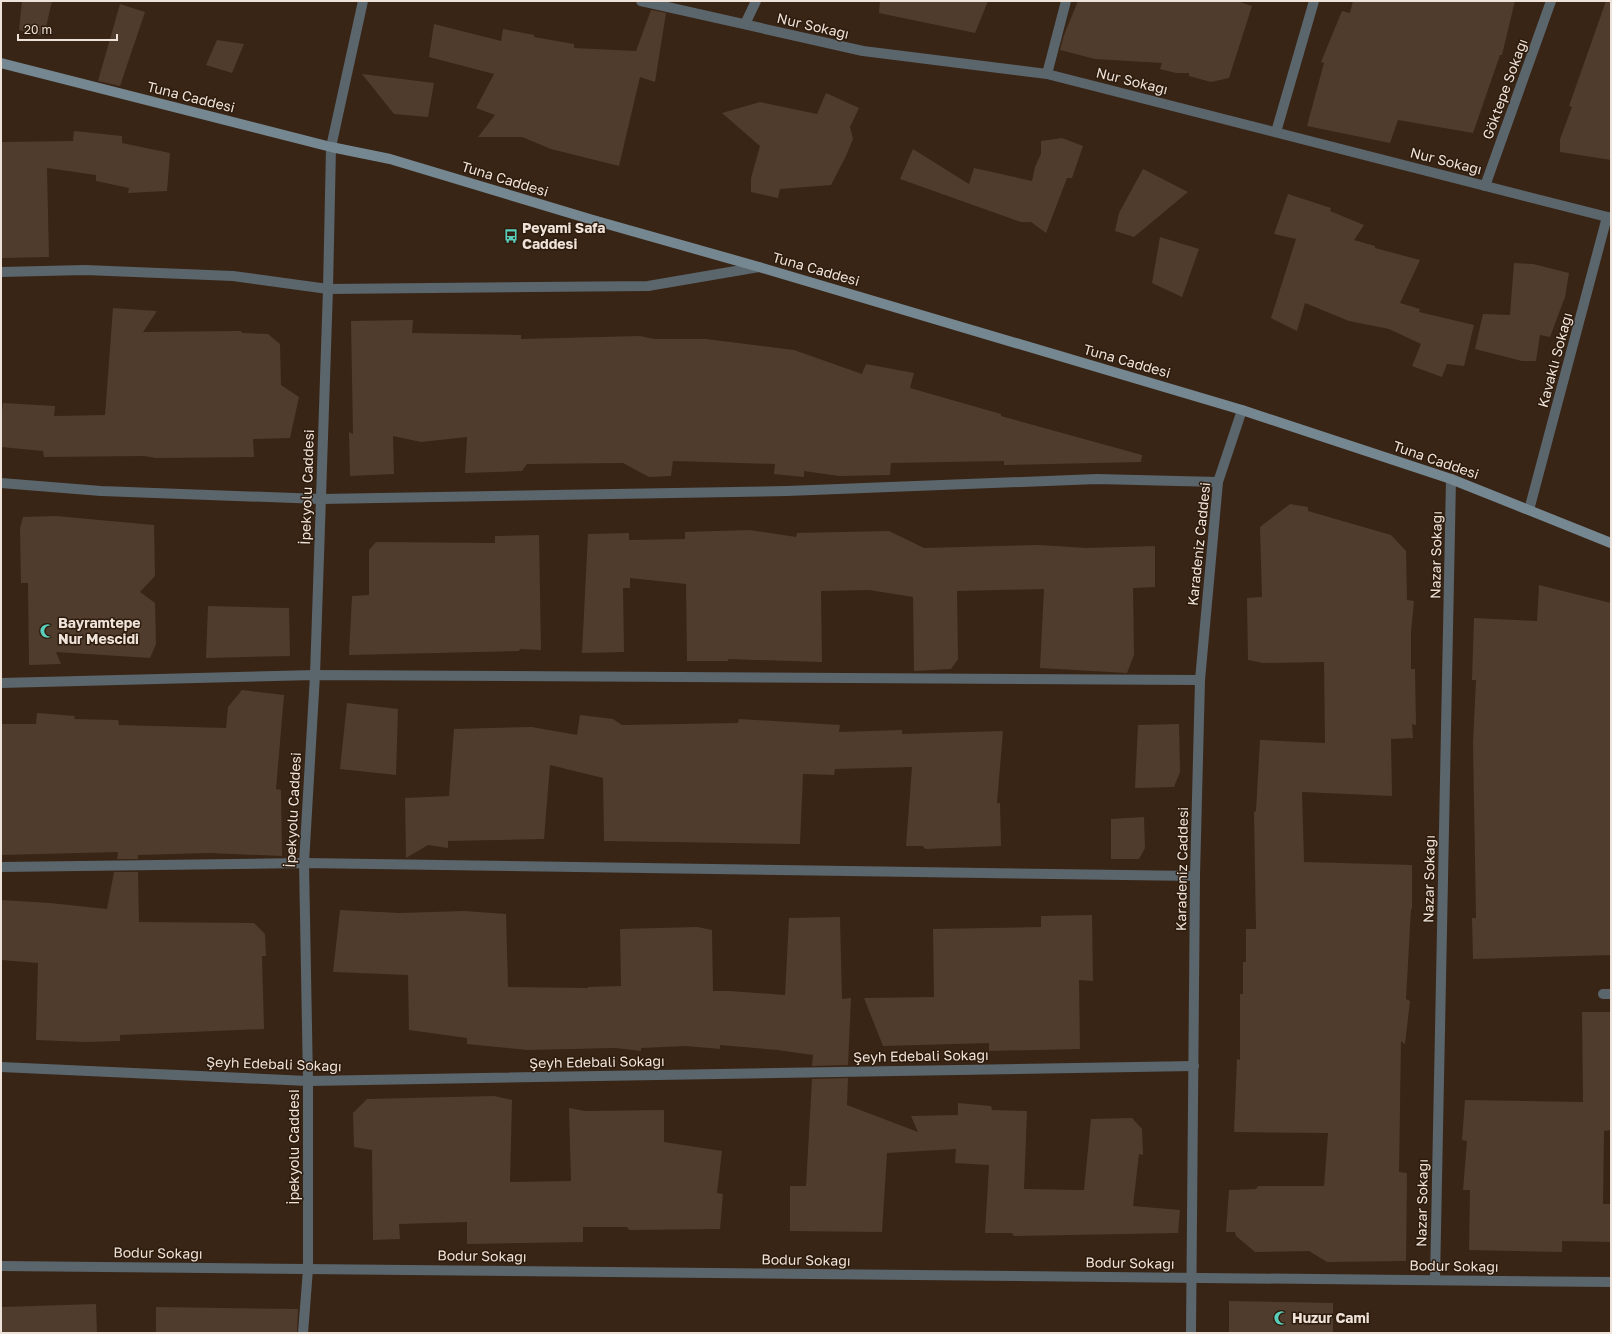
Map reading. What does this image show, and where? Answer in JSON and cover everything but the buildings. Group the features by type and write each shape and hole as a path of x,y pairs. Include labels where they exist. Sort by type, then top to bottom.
{"main road":[{"name":"Tuna Caddesi","path":"1,63 331,146 390,159 1242,410 1451,478 1611,542"}],"street":[{"name":"İpekyolu Caddesi","path":"303,1333 308,1269 308,1081 304,863 315,675 328,289 331,146 363,1"},
{"name":"Nur Sokağı","path":"641,1 863,51 1047,74 1609,218"},
{"path":"745,24 756,1"},
{"path":"1047,74 1066,1"},
{"path":"1276,132 1314,1"},
{"name":"Göktepe Sokağı","path":"1485,186 1551,1"},
{"name":"Kavaklı Sokağı","path":"1529,510 1609,218"},
{"path":"1,272 85,270 233,276 328,289 648,286 759,267"},
{"name":"Karadeniz Caddesi","path":"1191,1333 1195,876 1200,680 1218,482 1242,410"},
{"name":"Nazar Sokağı","path":"1435,1280 1451,478"},
{"path":"1,482 101,491 321,499 787,491 1097,479 1218,482"},
{"path":"1,683 315,675 1200,680"},
{"path":"1,867 304,863 1195,876"},
{"name":"Şeyh Edebali Sokağı","path":"1,1067 308,1081 1194,1066"},
{"name":"Bodur Sokağı","path":"1,1266 1611,1282"}],"place":[{"name":"Peyami Safa Caddesi","path":"511,236"},
{"name":"Bayramtepe Nur Mescidi","path":"47,631"},
{"name":"Huzur Cami","path":"1281,1318"}]}
